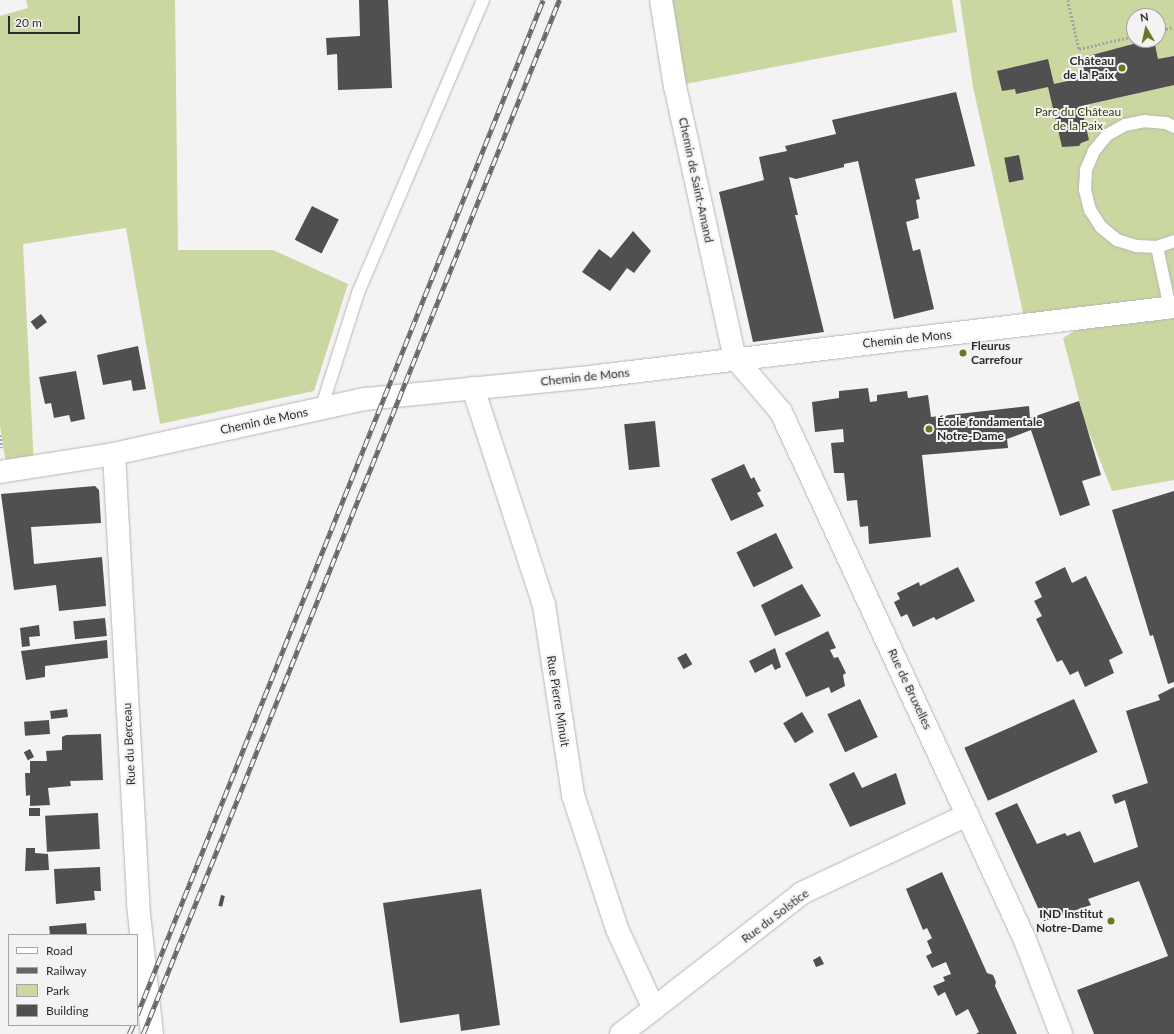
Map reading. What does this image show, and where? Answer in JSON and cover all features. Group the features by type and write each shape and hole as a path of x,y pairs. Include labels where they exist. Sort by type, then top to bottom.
{"street":[{"name":"Chemin de Saint-Amand","path":"661,0 675,86 735,358"},
{"name":"Chemin de Mons","path":"0,472 114,454 364,399 598,376 735,358 1172,308"},
{"name":"Rue de Bruxelles","path":"735,358 781,412 1025,940 1061,1034"},
{"name":"Rue Pierre Minuit","path":"473,388 544,605 573,795 617,929 654,1009"},
{"name":"Rue du Berceau","path":"114,454 138,904 152,1034"},
{"name":"Rue du Solstice","path":"621,1034 802,893 967,815"}],"lane":[{"path":"321,409 358,293 483,0"},
{"path":"1174,127 1166,123 1145,121 1125,125 1107,136 1094,151 1086,170 1085,190 1090,210 1101,227 1117,240 1137,246 1158,247 1174,241"},
{"path":"1158,247 1172,308"}],"path":[{"path":"1068,0 1079,49 1126,38"}],"green space":[{"path":"26,0 175,0 178,250 273,250 348,284 314,391 160,424 126,228 23,244 34,466 7,470 0,426 0,16 28,8"},
{"path":"661,0 952,0 957,32 675,86"},
{"name":"Parc du Château de la Paix","path":"960,0 1174,0 1174,480 1112,491 1085,422 1063,338 1094,319 1026,326 973,87"}],"building":[{"path":"359,0 388,0 392,88 338,90 337,54 327,55 326,38 360,36"},
{"path":"1126,46 1126,48 1156,48 1158,59 1174,56 1174,85 1081,106 1089,140 1081,143 1079,146 1062,147 1048,87 1016,94 1015,89 1002,91 997,71 1048,59 1054,84 1086,77 1081,58"},
{"path":"956,92 975,166 915,179 920,199 916,200 919,218 906,222 913,251 920,249 934,309 894,319 858,161 844,164 844,167 796,179 789,177 798,215 795,215 824,332 753,342 719,192 764,180 759,157 787,151 785,146 836,134 832,120"},
{"path":"1019,155 1024,180 1009,182 1004,158"},
{"path":"312,206 339,220 321,253 295,240"},
{"path":"633,231 651,251 634,273 627,268 610,291 582,272 599,249 611,258"},
{"path":"41,314 47,322 37,330 31,322"},
{"path":"138,346 146,389 133,391 131,380 103,385 97,355"},
{"path":"76,371 85,419 71,422 69,415 54,418 51,403 45,404 39,377"},
{"path":"868,388 870,402 877,401 877,395 907,391 908,398 928,395 931,417 1029,406 1030,418 1079,401 1101,475 1082,481 1090,505 1060,516 1031,430 1007,439 1008,448 922,455 931,537 869,544 868,526 860,527 857,500 847,501 844,473 834,473 831,443 844,442 843,429 815,432 812,402 839,398 839,391"},
{"path":"655,421 660,467 629,470 624,424"},
{"path":"744,464 751,479 754,477 761,491 757,493 764,506 731,521 711,479"},
{"path":"95,486 99,490 101,523 31,527 34,564 102,557 106,606 59,611 56,585 14,590 1,494"},
{"path":"1174,491 1174,682 1168,684 1153,635 1150,636 1112,510"},
{"path":"776,533 793,568 754,587 736,552"},
{"path":"958,567 975,601 936,620 934,617 913,627 907,614 901,617 894,602 900,599 897,593 919,582 920,586"},
{"path":"1065,567 1072,583 1086,576 1123,653 1109,660 1114,673 1085,687 1078,671 1070,675 1062,660 1057,662 1036,619 1042,616 1034,601 1042,597 1035,582"},
{"path":"802,584 821,616 775,636 761,605"},
{"path":"105,618 107,636 75,639 73,621"},
{"path":"39,625 40,636 29,637 30,646 22,647 20,628"},
{"path":"828,631 836,648 830,650 834,658 838,657 846,673 843,675 845,686 831,693 829,687 806,697 785,653"},
{"path":"107,640 108,658 45,666 45,677 26,680 21,651"},
{"path":"775,648 781,667 775,670 772,664 755,673 749,661"},
{"path":"686,653 692,664 684,669 677,658"},
{"path":"1174,687 1174,1034 1094,1034 1077,990 1168,956 1139,881 1088,899 1091,905 1044,921 995,813 1017,803 1037,844 1065,833 1067,836 1080,831 1094,863 1138,847 1125,800 1115,804 1112,795 1148,783 1126,711 1160,700 1158,695"},
{"path":"860,699 878,737 845,752 827,714"},
{"path":"1074,699 1098,752 988,801 964,748"},
{"path":"67,709 68,717 51,719 50,711"},
{"path":"802,712 814,732 795,743 783,723"},
{"path":"49,720 50,734 25,736 24,722"},
{"path":"101,734 103,780 70,781 71,786 48,788 50,805 30,806 30,795 26,796 25,773 30,773 30,761 47,761 46,751 62,750 62,737 66,735"},
{"path":"30,749 34,757 28,760 24,752"},
{"path":"854,772 862,788 896,773 906,804 850,827 829,784"},
{"path":"29,808 40,808 40,816 29,816"},
{"path":"98,813 100,849 47,852 45,816"},
{"path":"26,848 35,848 35,853 48,854 49,870 25,871"},
{"path":"100,867 101,891 94,891 95,900 56,904 54,869"},
{"path":"942,872 987,973 993,975 996,982 995,986 1017,1034 976,1034 979,1032 968,1009 956,1016 945,992 938,996 933,986 945,981 943,977 951,974 946,962 932,968 926,956 932,953 927,941 932,938 927,928 923,930 906,889"},
{"path":"481,889 500,1025 461,1031 459,1014 400,1023 383,903"},
{"path":"221,895 225,896 222,907 218,906"},
{"path":"86,923 87,934 50,934 49,926"},
{"path":"820,956 824,964 816,967 813,960"}],"railway":[{"path":"138,1012 543,0"},
{"path":"143,1034 559,0"},
{"path":"129,1034 133,1026"}],"place":[{"name":"Château de la Paix","path":"1122,68"},
{"name":"Fleurus Carrefour","path":"963,353"},
{"name":"École fondamentale Notre-Dame","path":"929,429"},
{"name":"IND Institut Notre-Dame","path":"1111,921"}]}
